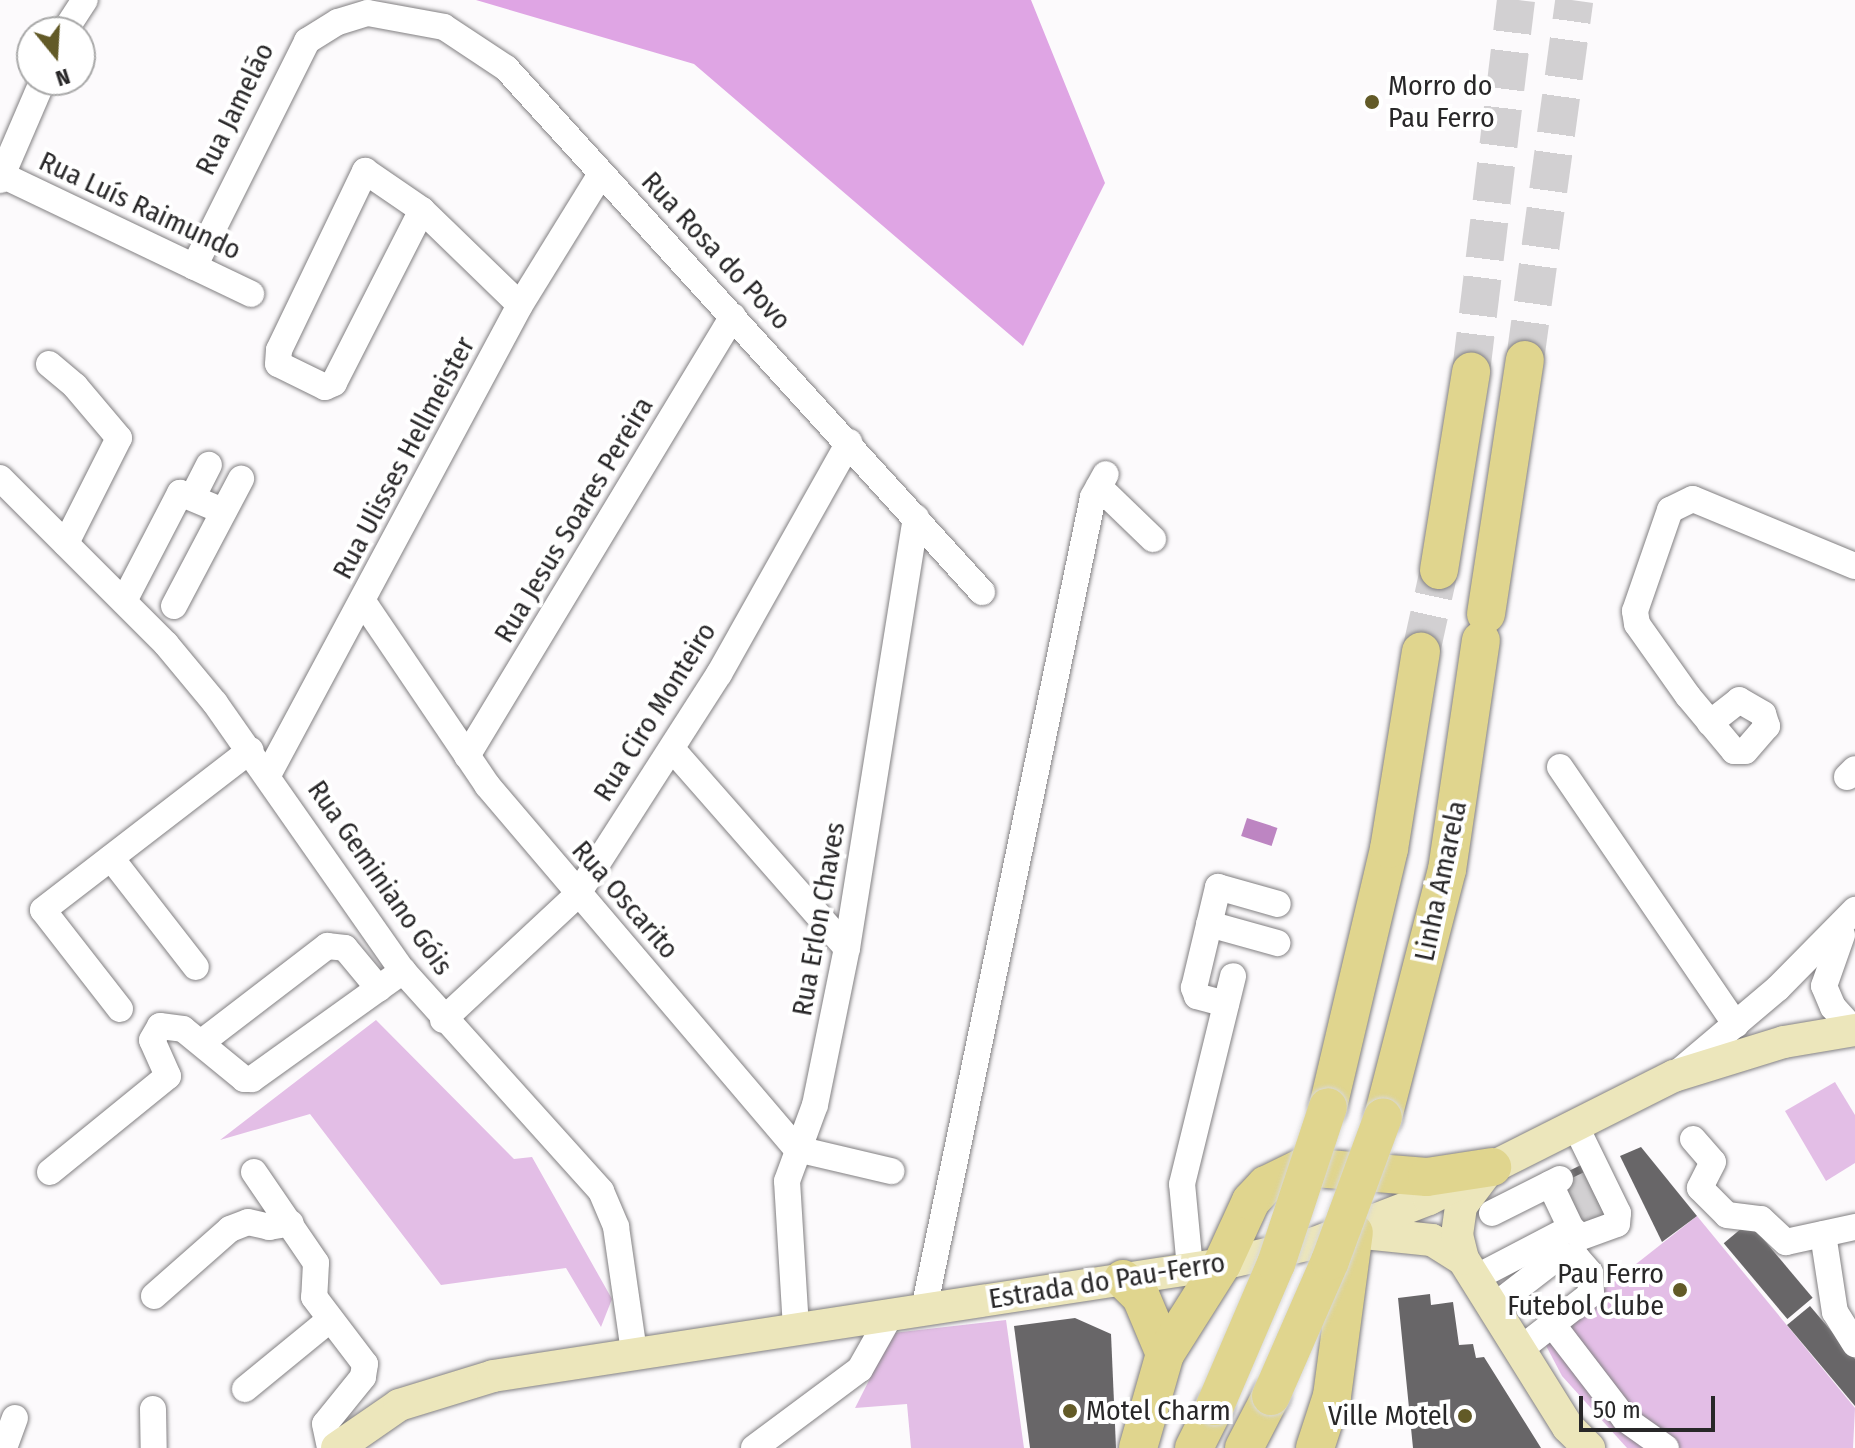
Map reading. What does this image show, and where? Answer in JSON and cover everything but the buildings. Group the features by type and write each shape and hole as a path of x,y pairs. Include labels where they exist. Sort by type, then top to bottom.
{"highway":[{"name":"Linha Amarela","path":"1244,1448 1271,1396 1330,1261 1383,1117 1447,870 1525,360"},
{"path":"1439,570 1471,372"},
{"name":"Linha Amarela","path":"1194,1448 1276,1264 1328,1107 1389,849 1421,652"},
{"path":"1138,1448 1165,1354 1206,1266 1251,1201 1281,1175 1303,1167 1334,1166 1427,1177 1494,1166"},
{"path":"1315,1448 1332,1396 1354,1232"},
{"path":"1123,1279 1148,1310 1165,1354"}],"main road":[{"name":"Estrada do Pau-Ferro","path":"337,1448 399,1405 442,1389 634,1352 1206,1266 1354,1232 1674,1076 1784,1042 1854,1030"},
{"path":"1494,1166 1461,1206 1457,1235 1469,1268 1519,1350 1568,1427 1589,1448"},
{"path":"1354,1232 1432,1240 1469,1268"}],"street":[{"name":"Rua Rosa do Povo","path":"368,13 444,27 475,43 506,68 849,442 982,592"},
{"name":"Rua Jamelão","path":"194,267 299,49 317,33 368,13"},
{"path":"1,177 36,96"},
{"path":"422,210 334,383 325,387 278,364 279,350 360,175 375,173 422,210 520,305"},
{"name":"Rua Ulisses Hellmeister","path":"268,775 364,603 520,305 601,174"},
{"name":"Rua Luís Raimundo","path":"1,177 251,294"},
{"name":"Rua Jesus Soares Pereira","path":"467,756 733,316"},
{"path":"49,364 75,386 119,438 66,543"},
{"name":"Rua Ciro Monteiro","path":"443,1020 577,895 672,749 849,442"},
{"path":"193,496 209,465"},
{"name":"Rua Geminiano Góis","path":"0,478 176,656 251,750 403,971 443,1020 601,1191 616,1227 634,1352"},
{"path":"174,606 241,479"},
{"path":"924,1309 1102,480 1153,539"},
{"path":"124,601 177,495 193,496 223,511"},
{"path":"1710,723 1643,635 1635,611 1670,510 1693,499 1855,566"},
{"name":"Rua Erlon Chaves","path":"796,1328 786,1189 797,1149 815,1105 847,948 916,518"},
{"name":"Rua Oscarito","path":"364,603 467,756 577,895 797,1149"},
{"path":"672,749 847,948"},
{"path":"120,1009 43,910 251,750"},
{"path":"1560,767 1736,1025"},
{"path":"111,858 196,967"},
{"path":"1226,1004 1194,993 1218,887 1278,904"},
{"path":"1674,1076 1736,1025 1854,912"},
{"path":"1854,912 1824,986 1833,1007 1854,1030"},
{"path":"1209,924 1277,943"},
{"path":"202,1042 327,946 345,948 379,989"},
{"path":"50,1172 168,1076 169,1069 152,1040 160,1026 183,1029 244,1079 252,1079 403,971"},
{"path":"1206,1266 1182,1184 1233,976"},
{"path":"1575,1125 1579,1193"},
{"path":"1693,1139 1713,1162 1700,1188 1727,1215 1761,1219 1786,1242 1855,1227"},
{"path":"797,1149 891,1171"},
{"path":"1494,1166 1503,1207 1579,1193"},
{"path":"254,1172 316,1263 314,1297 328,1321 366,1370 325,1424 330,1448"},
{"path":"1469,1268 1579,1193"},
{"path":"154,1296 230,1229 248,1222 269,1227 291,1223"},
{"path":"1823,1234 1838,1322 1855,1344"},
{"path":"1493,1307 1559,1256 1577,1258 1590,1273 1591,1294 1519,1350"},
{"path":"754,1448 860,1369 891,1314"},
{"path":"245,1389 328,1321"},
{"path":"1559,1333 1625,1419 1654,1445"},
{"path":"153,1409 154,1448"},
{"path":"4,1448 15,1418"}],"shaded area":[{"path":"476,0 1031,0 1105,183 1023,346 694,64"},
{"path":"1247,818 1277,828 1272,846 1241,836"},
{"path":"376,1020 514,1159 532,1157 612,1299 601,1327 566,1268 441,1285 310,1114 220,1140"},
{"path":"1835,1082 1855,1115 1855,1163 1826,1181 1785,1111"},
{"name":"Pau Ferro Futebol Clube","path":"1697,1216 1855,1408 1853,1448 1627,1448 1562,1376 1542,1338"},
{"path":"1006,1320 1024,1448 911,1448 907,1404 855,1408 893,1333"}],"tunnel":[{"path":"1471,372 1516,0"},
{"path":"1525,360 1574,0"},
{"path":"1421,652 1439,570"},
{"path":"1567,1195 1590,1184"},
{"path":"1576,1214 1599,1203"}],"place":[{"name":"Morro do Pau Ferro","path":"1372,102"},
{"name":"Pau Ferro Futebol Clube","path":"1680,1290"},
{"name":"Motel Charm","path":"1070,1411"},
{"name":"Ville Motel","path":"1465,1416"}]}
